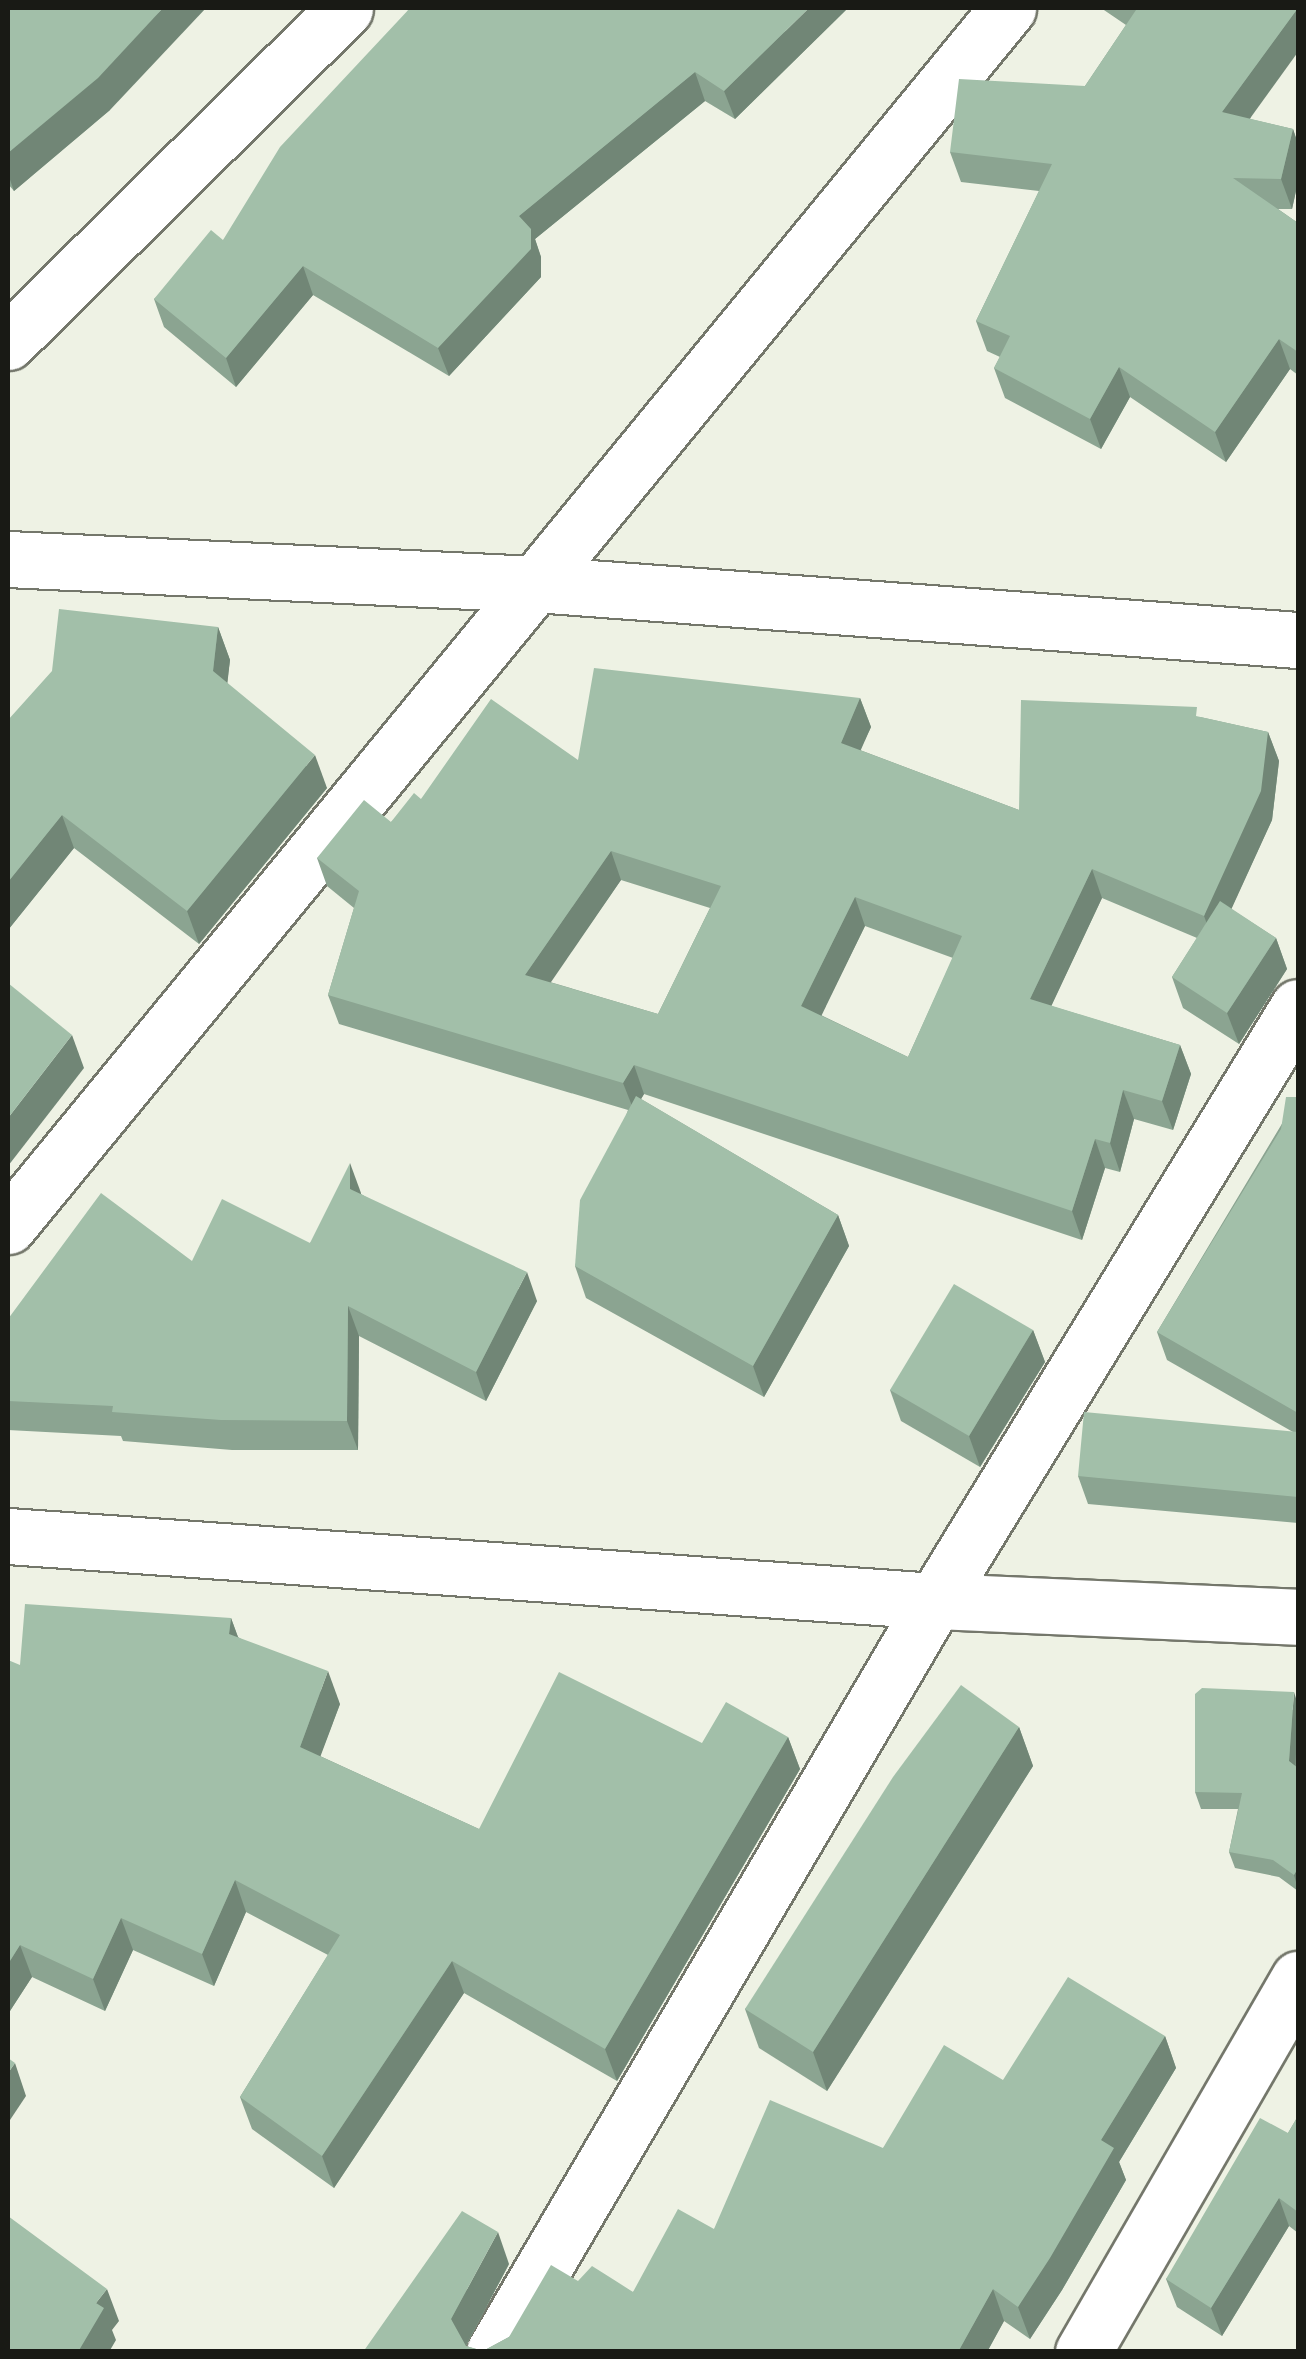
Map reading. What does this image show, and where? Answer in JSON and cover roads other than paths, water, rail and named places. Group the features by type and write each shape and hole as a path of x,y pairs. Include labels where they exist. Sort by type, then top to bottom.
{"street":[{"path":"8,342 346,8"},
{"path":"8,1226 1008,8"},
{"path":"8,558 535,584 1298,640"},
{"path":"494,2352 934,1601 1298,1007"},
{"path":"8,1536 934,1601 1298,1617"},
{"path":"1082,2352 1298,1978"}]}
